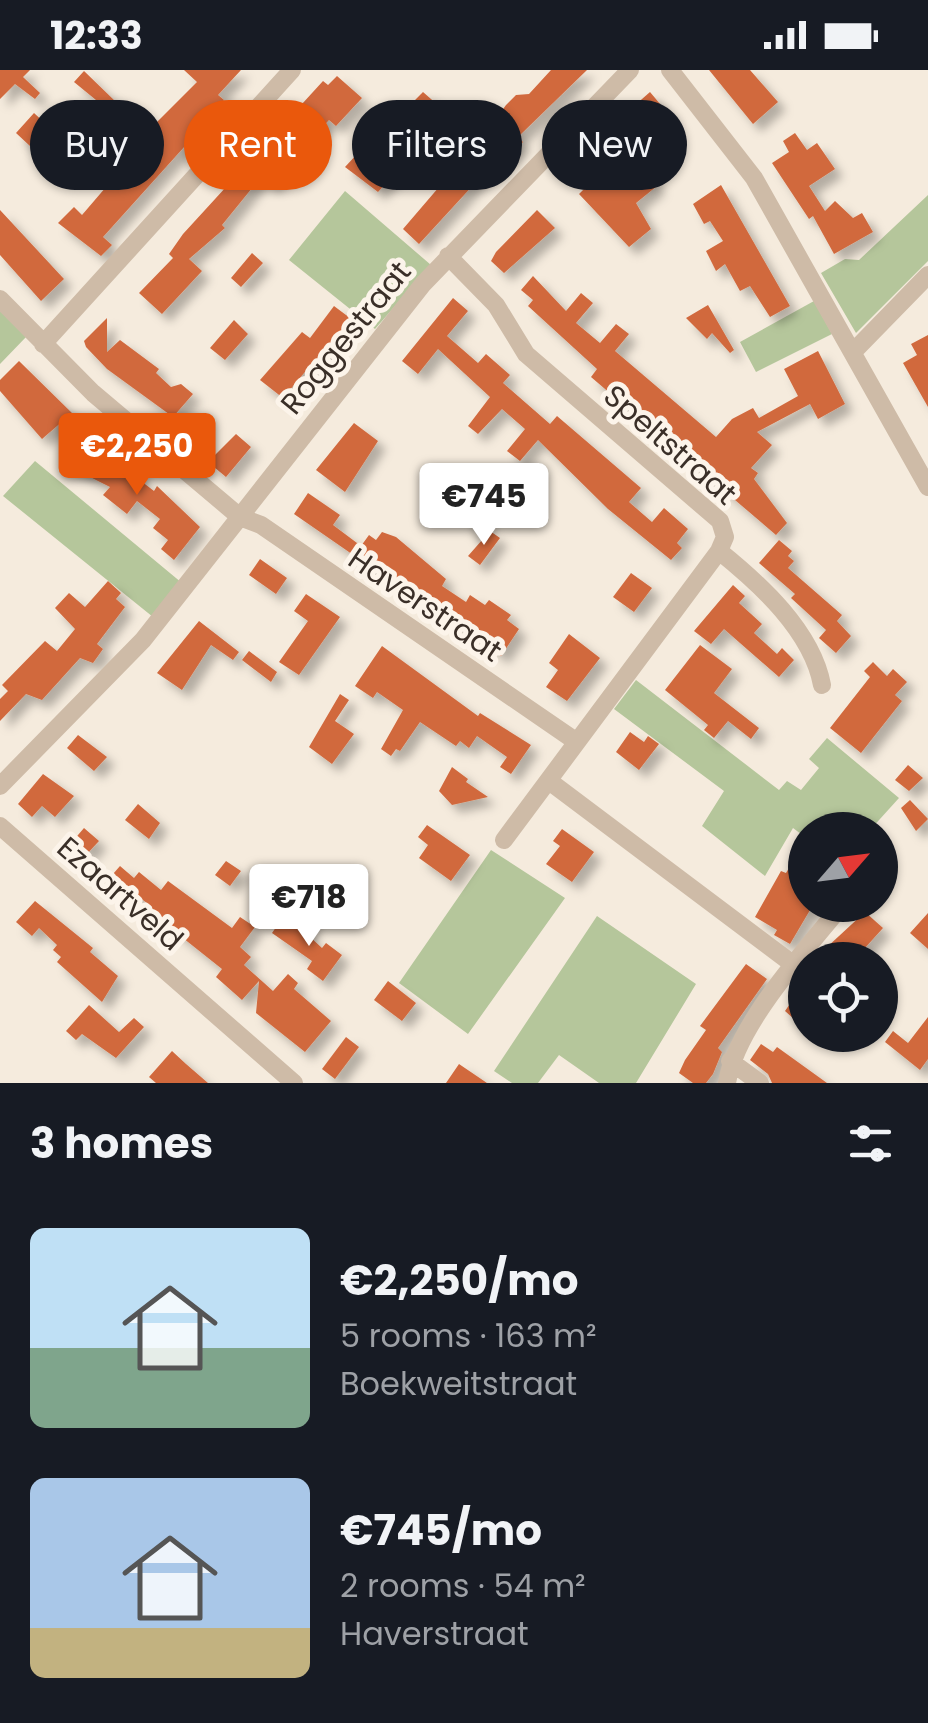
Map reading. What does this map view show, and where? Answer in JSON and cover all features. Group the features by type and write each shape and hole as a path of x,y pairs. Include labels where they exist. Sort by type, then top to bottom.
{"street":[{"path":"43,344 292,70"},
{"name":"Roggestraat","path":"0,786 144,640 384,330 448,256 630,70"},
{"path":"670,70 754,178 928,487"},
{"name":"Speltstraat","path":"448,256 496,305 526,354 720,521 725,537 719,551 760,584 818,662 822,686"},
{"path":"853,352 928,274"},
{"name":"Haverstraat","path":"0,299 106,404 240,517 262,526 577,742"},
{"path":"504,840 719,551"},
{"path":"548,781 788,961"},
{"name":"Ezaartveld","path":"0,826 294,1083"},
{"path":"812,942 828,922"},
{"path":"727,1083 730,1061 788,974"},
{"path":"730,1061 760,1083"}],"green space":[{"path":"345,191 431,265 375,329 289,260"},
{"path":"928,195 928,261 856,333 821,273 845,259 859,260"},
{"path":"814,301 832,334 756,372 740,342"},
{"path":"0,308 27,336 0,364"},
{"path":"35,461 182,583 153,617 3,496"},
{"path":"636,680 779,790 787,781 801,790 819,768 809,759 827,738 899,798 886,812 788,812 788,837 765,876 702,826 724,791 614,709"},
{"path":"491,850 565,898 468,1034 399,983"},
{"path":"597,916 696,984 636,1083 599,1083 559,1055 538,1083 512,1083 494,1071"}],"building":[{"path":"0,70 30,70 23,77 40,93 35,99 15,84 0,99"},
{"path":"184,70 241,70 218,95 224,100 184,100 184,147 164,169 164,115 197,82"},
{"path":"551,70 587,70 556,100 542,100 542,114 522,133 522,100 511,100 516,95 529,94"},
{"path":"709,70 750,70 778,102 753,124"},
{"path":"84,71 114,100 96,100 74,82"},
{"path":"337,76 362,98 352,100 352,109 336,126 332,123 332,100 306,100 323,81 328,85"},
{"path":"423,92 432,100 415,100"},
{"path":"650,92 657,100 641,100"},
{"path":"30,117 30,146 16,133"},
{"path":"795,133 807,150 817,143 835,169 809,186 825,211 835,201 853,218 862,213 873,232 834,254 813,216 809,219 772,163 789,152 783,141"},
{"path":"721,185 790,306 770,317 750,286 740,291 725,264 716,271 706,251 723,241 710,221 704,224 693,204"},
{"path":"103,190 145,190 103,237 112,245 101,256 58,223 74,207 82,215"},
{"path":"223,190 250,190 222,225 225,228 189,259 202,271 162,314 139,293 173,258 169,254"},
{"path":"436,190 469,190 419,244 403,229"},
{"path":"583,190 652,190 636,203 651,229 629,247 579,194"},
{"path":"0,210 64,279 41,301 0,255"},
{"path":"537,210 555,228 504,273 491,261"},
{"path":"252,253 263,263 241,287 231,278"},
{"path":"533,276 566,311 581,293 593,303 576,323 600,343 616,324 629,334 615,351 716,437 732,419 753,408 759,418 798,396 784,369 818,351 845,404 818,419 810,404 757,432 772,445 751,468 758,473 754,479 787,523 776,535 591,377 597,369 528,306 533,300 521,290"},
{"path":"453,298 468,311 447,336 478,363 486,354 510,375 503,383 550,424 557,416 641,488 629,502 652,522 664,508 688,529 677,543 682,548 671,560 608,509 538,440 520,461 507,451 525,429 502,409 478,434 468,426 490,397 438,349 418,374 402,361"},
{"path":"708,305 734,350 730,353 712,333 707,339 686,318"},
{"path":"334,306 350,318 321,364 315,360 283,398 260,380 302,332 310,338"},
{"path":"107,318 107,352 120,340 159,369 156,373 171,387 181,384 193,394 173,417 107,369 86,347 84,341"},
{"path":"234,320 248,334 225,360 210,348"},
{"path":"928,335 928,407 903,363 917,355 911,344"},
{"path":"19,361 72,413 42,439 0,391 0,380"},
{"path":"354,423 378,441 345,492 316,470"},
{"path":"236,434 251,447 226,477 208,462"},
{"path":"74,444 124,468 154,491 157,486 200,527 174,560 161,549 168,540 153,528 160,519 137,501 127,514 103,495 110,487 64,464"},
{"path":"308,493 340,515 333,525 361,546 369,535 376,540 382,532 396,537 446,579 442,586 466,602 470,595 485,605 489,600 511,615 507,620 519,629 501,656 465,626 462,630 432,609 436,603 411,586 405,588 378,565 375,570 294,514"},
{"path":"490,531 500,538 480,565 468,556"},
{"path":"779,540 792,551 788,556 794,561 788,568 842,615 837,621 851,636 836,653 819,638 826,630 791,598 795,594 759,563"},
{"path":"260,559 287,578 276,594 249,575"},
{"path":"631,573 652,588 634,612 613,597"},
{"path":"108,581 121,593 116,599 125,607 97,644 103,649 93,663 80,658 42,700 26,694 0,721 0,699 8,691 2,685 45,641 57,651 75,629 55,608 69,593 85,607"},
{"path":"733,585 745,596 739,603 762,624 754,633 777,654 782,648 794,660 779,677 724,629 711,644 694,631"},
{"path":"306,594 340,617 299,675 279,662 308,621 294,611"},
{"path":"199,621 239,652 233,660 211,645 182,690 157,673"},
{"path":"569,634 600,658 567,701 546,687 558,670 549,663"},
{"path":"700,645 732,669 714,693 759,728 751,739 728,721 714,738 704,730 708,725 665,690"},
{"path":"382,646 478,716 480,713 531,745 511,774 500,767 507,757 477,736 469,748 460,741 456,746 420,722 400,751 396,749 391,756 381,749 403,710 377,692 373,698 355,686"},
{"path":"249,651 277,672 271,682 242,660"},
{"path":"873,662 887,676 893,669 907,682 895,695 902,701 861,753 830,728 870,677 864,671"},
{"path":"340,694 349,700 335,721 354,734 332,764 309,747"},
{"path":"630,732 644,742 648,736 659,744 639,770 616,752"},
{"path":"78,735 107,757 94,771 67,748"},
{"path":"908,765 923,778 909,791 895,780"},
{"path":"452,767 488,797 452,805 439,791"},
{"path":"43,774 74,796 55,817 42,806 32,817 18,804"},
{"path":"910,800 928,819 916,831 901,808"},
{"path":"138,804 160,823 149,839 125,820"},
{"path":"427,825 470,855 451,881 419,858 428,845 418,837"},
{"path":"84,828 99,841 86,855 72,842"},
{"path":"562,829 594,852 572,882 546,864 560,846 553,841"},
{"path":"226,861 241,871 230,886 215,875"},
{"path":"120,866 134,878 139,872 161,890 168,881 232,928 240,917 255,927 240,947 251,957 244,965 273,991 288,974 298,983 294,989 331,1021 305,1052 256,1013 259,981 242,1000 216,977 222,969 149,911 152,907 134,893 128,900 106,882"},
{"path":"788,870 788,922 803,922 788,943 774,935 777,930 755,917 781,871"},
{"path":"35,901 93,948 90,952 118,976 102,1002 57,962 61,957 53,950 57,945 39,928 32,936 16,922"},
{"path":"928,913 928,949 910,933"},
{"path":"281,920 291,926 294,922 322,948 326,943 342,955 323,981 307,969 312,961 272,933"},
{"path":"854,922 876,922 883,928 870,942 832,942"},
{"path":"746,964 767,979 718,1048 722,1052 713,1074 706,1083 693,1083 679,1073 706,1030 700,1026"},
{"path":"388,981 416,1003 402,1021 374,1000"},
{"path":"89,1005 119,1032 134,1018 144,1027 116,1058 82,1034 76,1040 66,1031"},
{"path":"928,1017 928,1059 920,1070 898,1052 898,1035 908,1043"},
{"path":"346,1037 359,1047 335,1079 322,1069"},
{"path":"761,1044 773,1052 777,1047 827,1083 772,1083 768,1074 750,1060"},
{"path":"172,1051 208,1083 156,1083 149,1077"},
{"path":"459,1064 487,1083 446,1083"}]}
